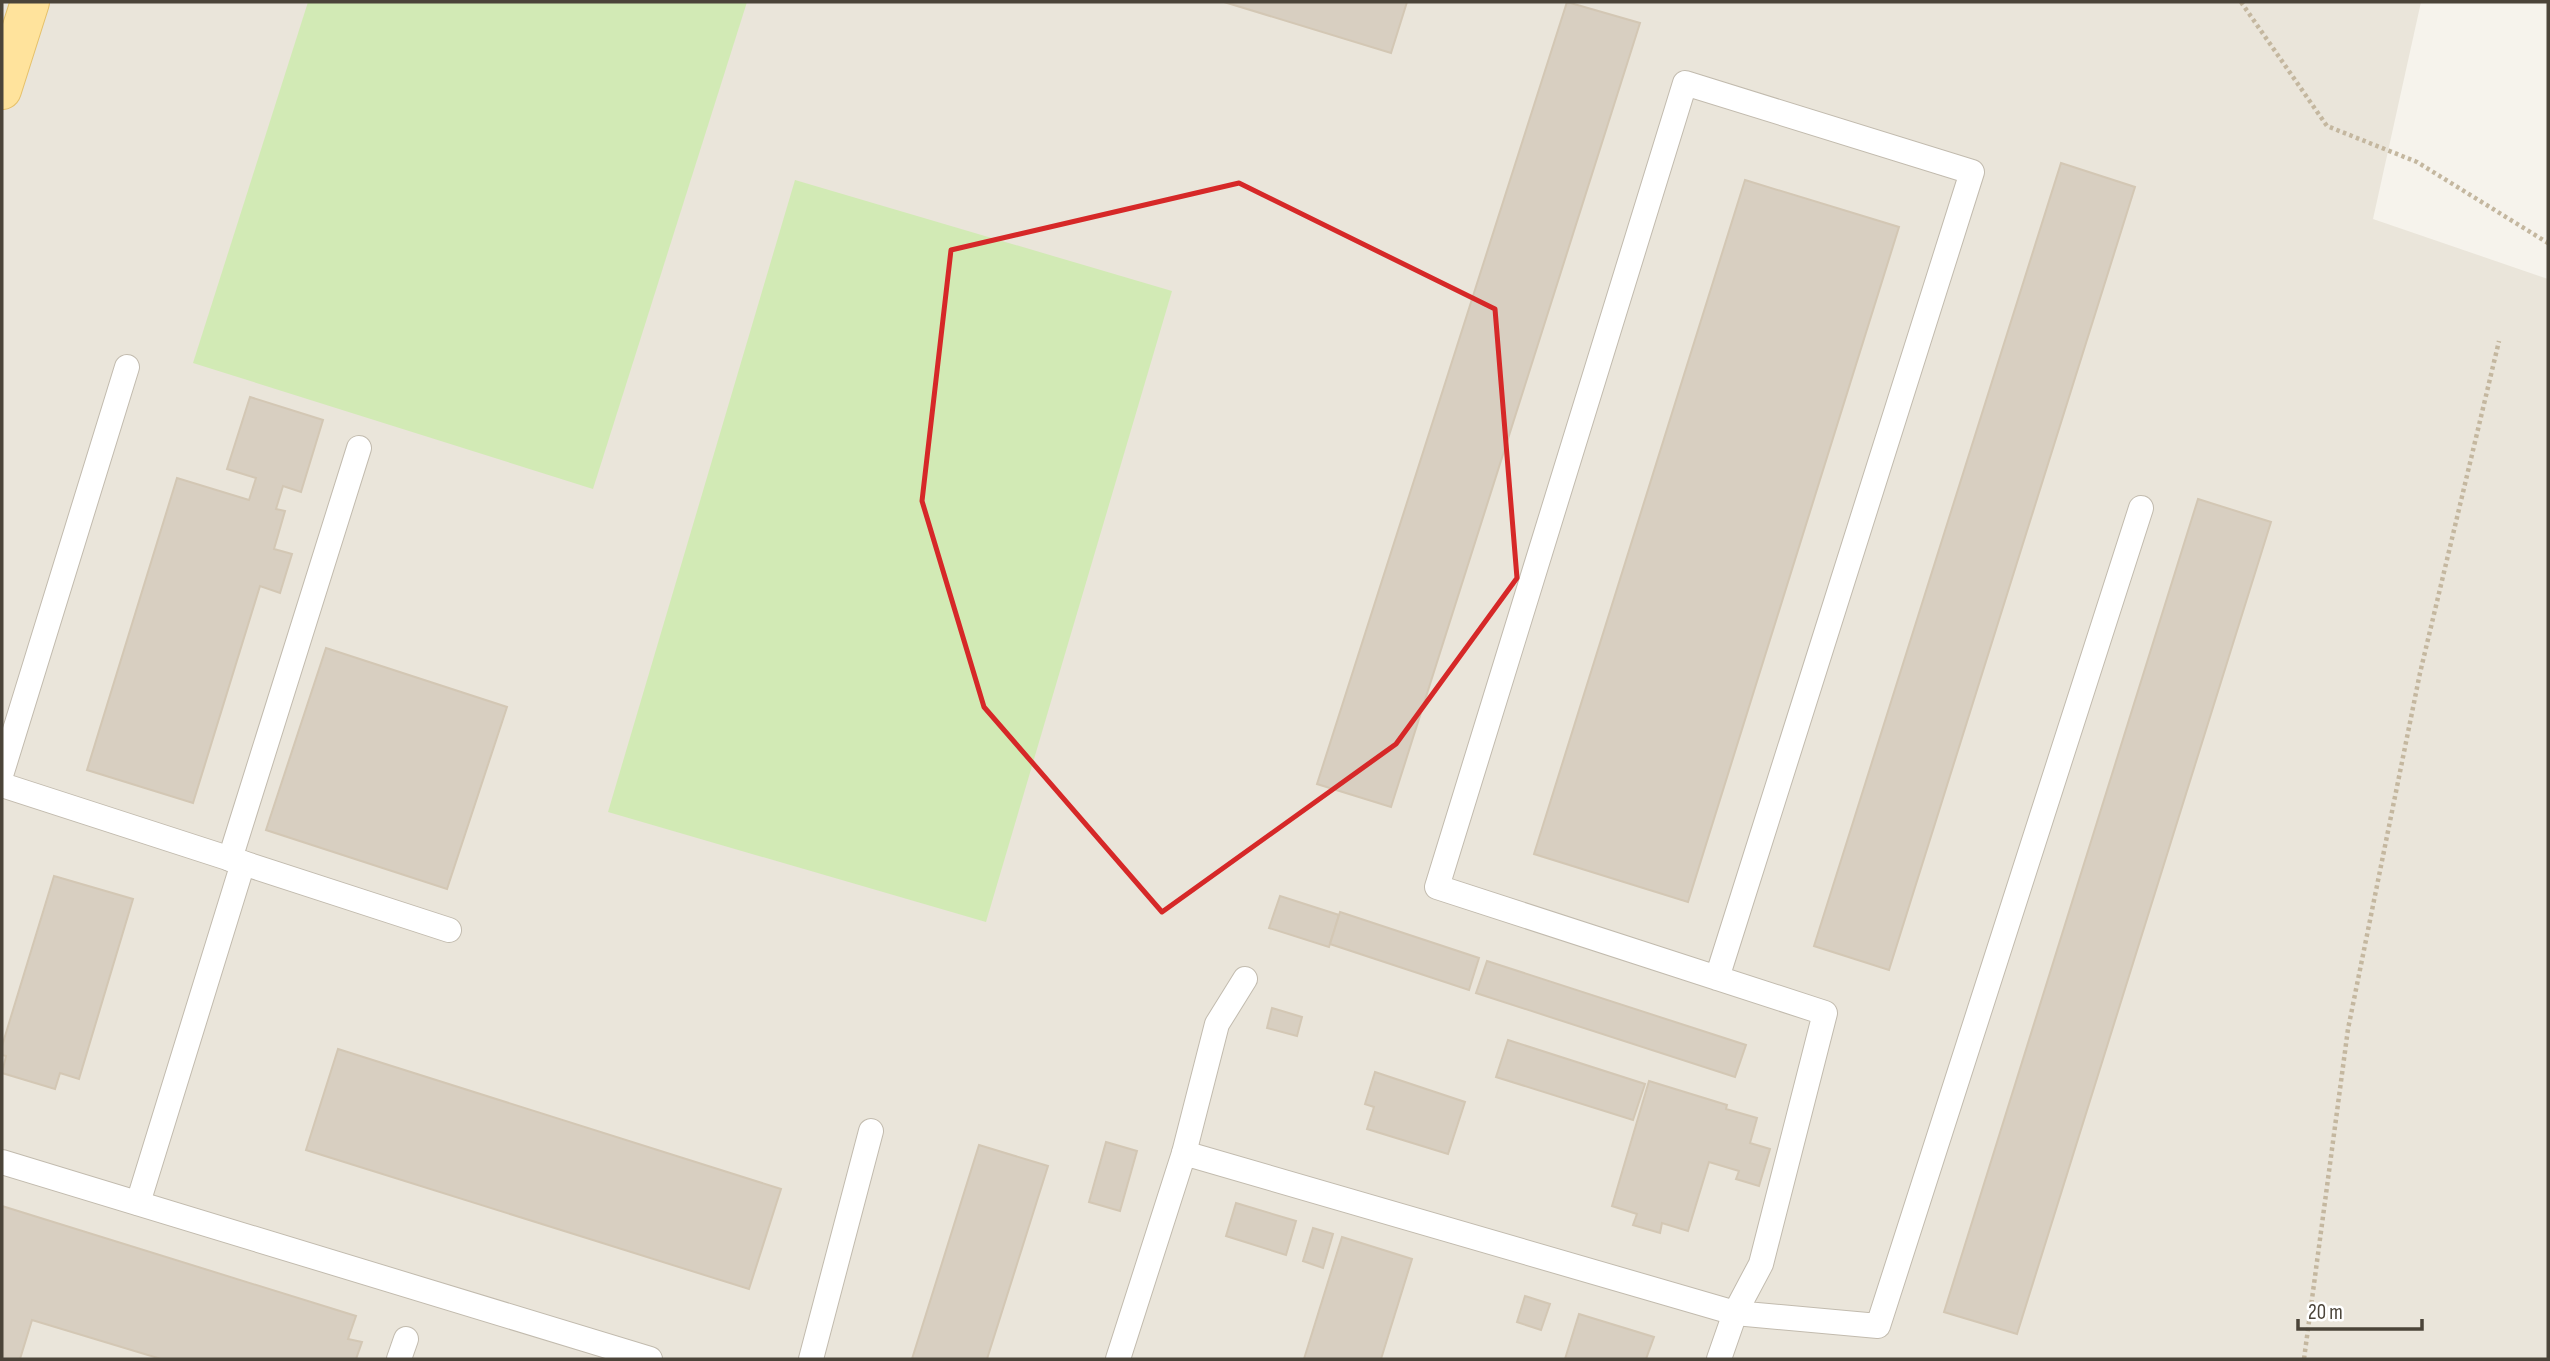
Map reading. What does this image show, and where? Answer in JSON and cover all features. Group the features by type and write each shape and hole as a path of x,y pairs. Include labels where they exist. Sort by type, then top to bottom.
{"main road":[{"path":"2,90 30,2"}],"lane":[{"path":"1717,978 1972,172 1685,83 1437,887 1717,978 1825,1013 1760,1264 1735,1313 1720,1359"},
{"path":"2,772 127,368"},
{"path":"138,1203 359,448"},
{"path":"1184,1153 1735,1313 1878,1326 2141,508"},
{"path":"2,785 449,930"},
{"path":"1118,1359 1184,1153 1217,1024 1245,979"},
{"path":"811,1359 871,1131"},
{"path":"2,1162 650,1359"}],"path":[{"path":"2241,2 2327,126 2417,162 2548,243"},
{"path":"2304,1359 2348,1029 2420,673 2500,341"}],"highlighted area":[{"path":"1239,183 1495,309 1517,578 1396,744 1162,912 984,707 922,501 951,250"}],"shaded area":[{"path":"2,2 2421,2 2373,219 2548,279 2548,1359 2,1359"}],"green space":[{"path":"308,2 747,2 593,489 193,363"},
{"path":"795,180 1172,291 986,922 608,812"}],"building":[{"path":"1224,2 1407,2 1391,53"},
{"path":"1567,2 1640,23 1391,807 1317,784"},
{"path":"2061,163 2135,187 1889,970 1814,946"},
{"path":"1745,180 1899,227 1688,902 1534,854"},
{"path":"250,397 323,420 301,492 283,486 276,509 285,511 274,549 292,554 280,593 260,586 193,803 87,770 177,478 249,500 256,478 227,469"},
{"path":"2198,499 2271,522 2017,1334 1944,1312"},
{"path":"326,648 507,707 447,889 266,830"},
{"path":"54,876 133,899 79,1079 60,1073 55,1089 2,1073 6,1056 2,1055 2,1046"},
{"path":"1280,896 1339,915 1329,947 1269,928"},
{"path":"1340,912 1479,958 1469,990 1330,944"},
{"path":"1487,961 1746,1045 1735,1077 1476,993"},
{"path":"1272,1008 1302,1017 1297,1036 1267,1028"},
{"path":"1508,1040 1645,1084 1633,1120 1496,1077"},
{"path":"338,1049 781,1189 749,1289 306,1150"},
{"path":"1375,1072 1465,1102 1448,1154 1367,1129 1374,1107 1365,1104"},
{"path":"1649,1081 1727,1105 1726,1109 1757,1118 1750,1143 1770,1149 1759,1186 1736,1179 1739,1171 1709,1162 1688,1231 1662,1223 1660,1233 1633,1225 1637,1214 1612,1206"},
{"path":"1106,1142 1137,1151 1120,1211 1089,1202"},
{"path":"979,1145 1048,1166 987,1359 912,1359"},
{"path":"1236,1203 1296,1221 1286,1255 1226,1236"},
{"path":"2,1206 356,1316 348,1339 362,1342 356,1359 161,1359 32,1320 20,1359 2,1359"},
{"path":"1313,1228 1333,1234 1323,1268 1303,1261"},
{"path":"1342,1237 1412,1259 1381,1359 1304,1359"},
{"path":"1525,1296 1550,1304 1541,1330 1517,1322"},
{"path":"1579,1314 1654,1337 1646,1359 1565,1359"}]}
